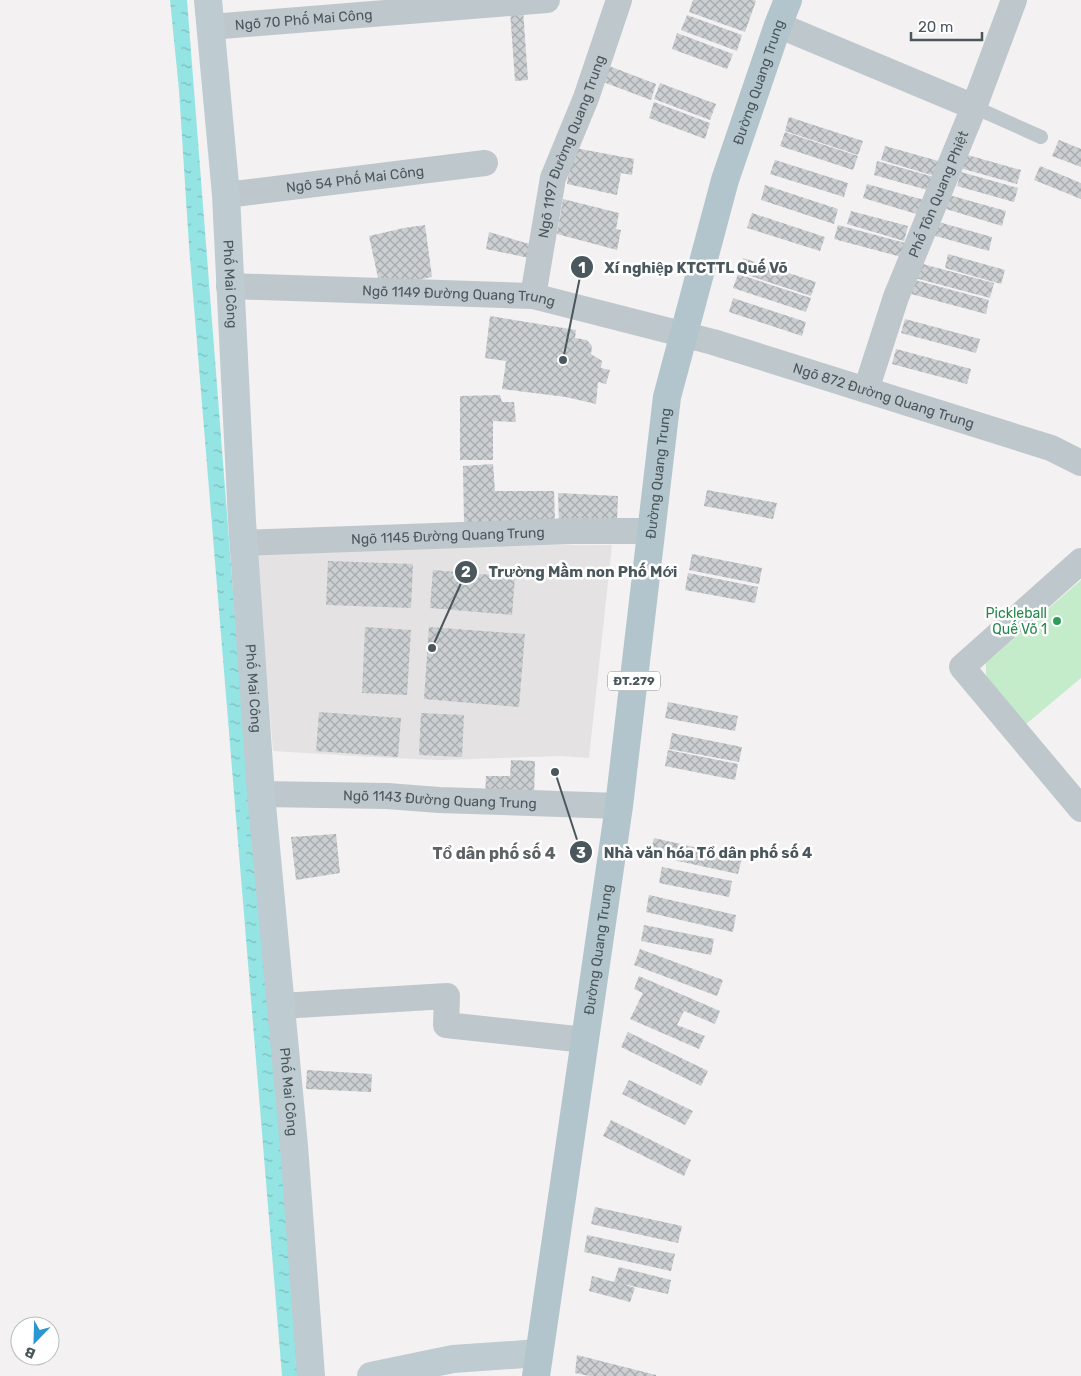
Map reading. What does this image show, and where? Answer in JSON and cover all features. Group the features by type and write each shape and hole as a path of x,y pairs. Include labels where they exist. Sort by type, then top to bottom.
{"main road":[{"name":"Đường Quang Trung","path":"538,1365 619,806 667,396 725,180 788,0"}],"street":[{"name":"Phố Mai Công","path":"208,0 226,195 243,543 261,794 294,1146 310,1376"},
{"name":"Ngõ 70 Phố Mai Công","path":"210,27 547,0"},
{"name":"Ngõ 1197 Đường Quang Trung","path":"533,296 553,178 586,98 620,0"},
{"name":"Phố Tôn Quang Phiệt","path":"866,390 896,297 974,107 1014,0"},
{"path":"778,25 974,107"},
{"name":"Ngõ 54 Phố Mai Công","path":"226,195 485,163"},
{"name":"Ngõ 1149 Đường Quang Trung","path":"229,286 533,296 683,334"},
{"name":"Ngõ 872 Đường Quang Trung","path":"683,334 1051,448 1081,463"},
{"name":"Ngõ 1145 Đường Quang Trung","path":"243,543 572,531 652,531"},
{"path":"1081,561 962,667 1081,809"},
{"name":"Ngõ 1143 Đường Quang Trung","path":"261,794 387,796 439,800 619,806"},
{"path":"281,1006 447,996 446,1025 585,1040"},
{"path":"371,1376 453,1359 538,1365"}],"lane":[{"path":"974,107 1041,137"}],"shaded area":[{"path":"612,545 589,758 560,756 441,760 273,751 256,546"}],"green space":[{"name":"Pickleball Quế Võ 1","path":"1081,580 1081,678 1025,725 986,681 986,663"}],"water":[{"path":"170,0 187,0 244,732 301,1376 282,1376 189,246 179,90"}],"building":[{"path":"693,0 756,1 745,32 689,12"},
{"path":"523,9 528,80 515,81 510,10"},
{"path":"687,15 742,35 737,51 681,30"},
{"path":"677,33 733,54 727,69 672,49"},
{"path":"601,63 656,84 651,100 595,79"},
{"path":"660,83 716,104 710,120 654,99"},
{"path":"654,102 710,123 705,139 649,118"},
{"path":"789,117 863,141 858,155 785,131"},
{"path":"785,132 858,156 853,170 780,146"},
{"path":"1059,140 1081,149 1081,167 1052,156"},
{"path":"885,146 942,162 938,177 881,160"},
{"path":"575,148 634,159 632,175 621,173 617,195 567,184 570,162"},
{"path":"964,154 1021,170 1017,184 960,168"},
{"path":"775,160 848,183 844,197 770,174"},
{"path":"877,161 934,177 931,191 874,175"},
{"path":"1040,166 1081,183 1081,199 1034,180"},
{"path":"961,172 1018,188 1014,202 957,186"},
{"path":"867,184 924,200 920,215 863,198"},
{"path":"765,185 838,209 834,224 761,200"},
{"path":"949,195 1006,211 1002,226 946,209"},
{"path":"563,199 619,213 616,229 621,230 617,250 557,234"},
{"path":"851,211 908,226 904,241 847,224"},
{"path":"752,213 825,237 820,251 747,228"},
{"path":"935,221 992,237 989,251 932,235"},
{"path":"425,225 432,277 380,287 369,236"},
{"path":"838,225 913,245 909,259 834,239"},
{"path":"489,232 536,246 534,259 486,249"},
{"path":"948,254 1005,270 1001,284 945,268"},
{"path":"743,258 816,282 811,296 738,272"},
{"path":"919,263 994,283 990,298 915,278"},
{"path":"738,274 811,298 806,312 733,288"},
{"path":"915,280 989,300 986,314 911,294"},
{"path":"733,298 806,322 802,336 729,312"},
{"path":"490,316 576,330 575,338 587,340 592,346 591,354 602,361 601,368 610,370 606,384 598,382 596,404 566,397 502,389 506,361 485,358"},
{"path":"905,319 980,339 976,353 901,333"},
{"path":"896,349 971,369 967,384 892,364"},
{"path":"500,395 502,402 514,402 516,422 493,421 493,460 460,460 460,396"},
{"path":"493,464 495,491 554,491 555,521 464,523 463,466"},
{"path":"707,490 777,503 773,519 704,506"},
{"path":"558,493 618,496 617,522 559,521"},
{"path":"692,554 762,568 759,584 689,570"},
{"path":"328,561 413,564 411,608 326,605"},
{"path":"433,570 515,577 512,615 430,608"},
{"path":"688,573 758,587 755,603 685,590"},
{"path":"365,627 411,630 407,695 362,693"},
{"path":"429,627 525,634 519,707 424,699"},
{"path":"668,702 738,716 735,731 665,718"},
{"path":"319,712 401,718 398,757 316,751"},
{"path":"421,713 464,715 462,757 419,755"},
{"path":"672,733 742,747 739,762 669,749"},
{"path":"668,750 738,764 735,780 665,766"},
{"path":"511,760 535,761 534,799 485,797 486,776 510,776"},
{"path":"336,834 340,873 296,880 291,837"},
{"path":"654,838 742,858 738,874 650,855"},
{"path":"662,867 732,881 729,897 659,883"},
{"path":"649,895 736,915 733,932 646,912"},
{"path":"644,925 714,939 711,955 641,941"},
{"path":"640,949 723,980 717,996 634,965"},
{"path":"639,976 720,1011 715,1024 684,1011 677,1025 705,1036 699,1049 630,1019 643,993 634,989"},
{"path":"628,1032 708,1071 701,1086 621,1047"},
{"path":"307,1070 372,1074 371,1092 306,1089"},
{"path":"629,1080 693,1111 685,1125 622,1094"},
{"path":"611,1120 691,1160 684,1176 603,1136"},
{"path":"595,1207 682,1226 678,1243 591,1224"},
{"path":"587,1235 675,1254 671,1271 584,1252"},
{"path":"619,1267 671,1280 668,1294 623,1284 635,1288 630,1302 589,1291 592,1276 614,1282"},
{"path":"577,1355 656,1376 589,1376 575,1373"}],"place":[{"name":"Xí nghiệp KTCTTL Quế Võ","path":"563,360"},
{"name":"Pickleball Quế Võ 1","path":"1057,621"},
{"name":"Trường Mầm non Phố Mới","path":"432,648"},
{"name":"Nhà văn hóa Tổ dân phố số 4","path":"555,772"}],"district":[{"name":"Tổ dân phố số 4","path":"494,853"}]}
